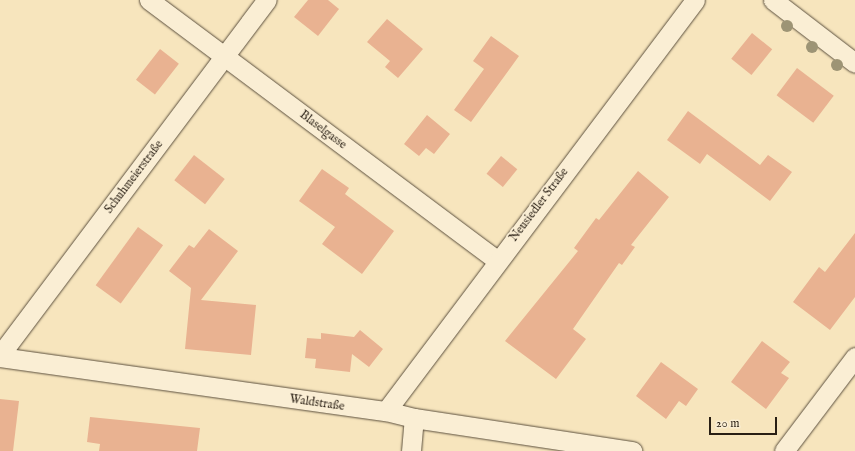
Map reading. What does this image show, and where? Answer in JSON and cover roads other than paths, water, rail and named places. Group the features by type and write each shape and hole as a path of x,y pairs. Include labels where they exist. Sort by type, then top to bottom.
{"street":[{"name":"Blaselgasse","path":"149,0 497,260"},
{"name":"Schuhmeierstraße","path":"0,356 267,0"},
{"name":"Neusiedler Straße","path":"386,411 497,260 695,0"},
{"path":"773,0 855,63"},
{"name":"Waldstraße","path":"0,356 386,411 414,418 633,451"},
{"path":"784,451 855,357"},
{"path":"411,451 414,418"}]}
